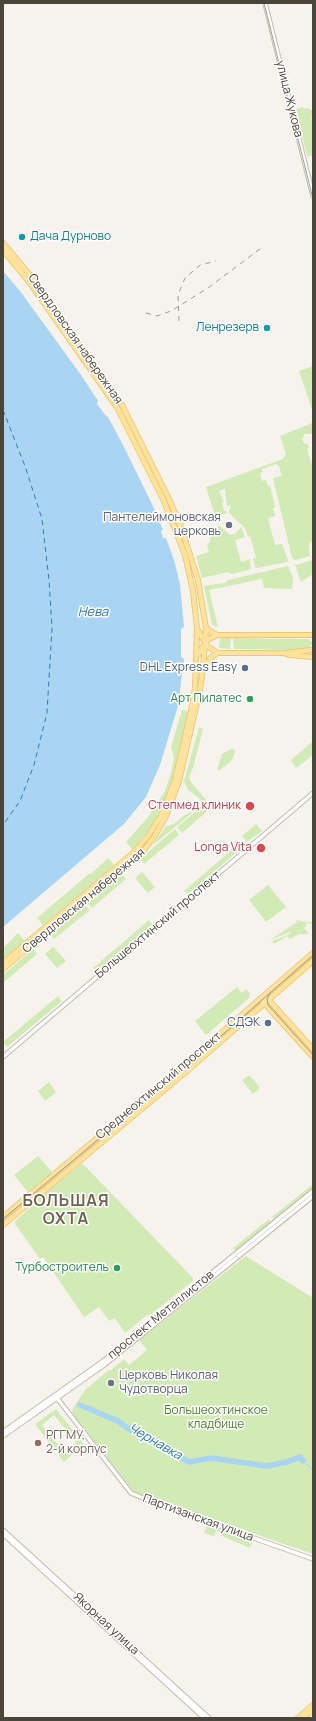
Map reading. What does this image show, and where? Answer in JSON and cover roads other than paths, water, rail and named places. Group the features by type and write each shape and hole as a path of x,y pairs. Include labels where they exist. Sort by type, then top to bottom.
{"main road":[{"name":"Свердловская набережная","path":"3,243 34,280 122,405 169,499 181,527 198,580 206,628 203,669 179,781 166,816 154,837 144,850 3,970"},
{"name":"Свердловская набережная","path":"3,250 30,283 118,409 164,501 185,555 193,592 197,628 195,688 175,780 169,800 154,827 144,841 129,856 3,963"},
{"name":"Свердловская набережная","path":"197,628 205,642"},
{"path":"206,628 217,634"},
{"path":"312,636 217,634 210,637 205,642 211,650 218,653 284,653 313,650"},
{"name":"Свердловская набережная","path":"197,660 205,642"},
{"path":"203,669 211,657 218,653"},
{"path":"284,653 313,657"},
{"name":"Среднеохтинский проспект","path":"3,1217 188,1062 313,953"},
{"name":"Среднеохтинский проспект","path":"3,1224 186,1071 313,961"},
{"path":"262,997 268,999 313,1049"},
{"path":"262,997 264,1003 313,1057"},
{"path":"298,1718 313,1705"},
{"path":"303,1718 313,1710"}],"street":[{"name":"улица Жукова","path":"265,3 313,196"},
{"name":"Большеохтинский проспект","path":"3,1057 313,792"},
{"name":"проспект Металлистов","path":"3,1432 57,1397 313,1191"},
{"name":"проспект Металлистов","path":"3,1436 134,1342 313,1196"},
{"name":"Партизанская улица","path":"57,1397 130,1493 313,1559"},
{"name":"Якорная улица","path":"3,1530 208,1718"},
{"name":"Якорная улица","path":"3,1534 204,1718"}],"water":[{"name":"Нева","path":"3,271 20,291 98,401 97,404 108,417 153,506 163,530 161,531 163,538 166,538 174,560 180,584 184,627 181,629 181,657 184,659 178,706 160,765 146,797 124,824 3,927"}],"waterway":[{"name":"Чернавка","path":"80,1405 118,1421 129,1429 189,1462 211,1458 267,1466 287,1462 300,1457 303,1461"},
{"path":"305,1463 313,1470"}],"tram line":[{"path":"264,3 313,199"},
{"path":"3,1219 204,1051 313,955"},
{"path":"270,993 267,999 268,1005 313,1055"}],"railway":[{"path":"146,313 157,316 171,311 208,288 264,246"},
{"path":"179,321 178,295 185,278 200,265 216,261"}],"place":[{"name":"Дача Дурново","path":"22,237"},
{"name":"Ленрезерв","path":"267,328"},
{"name":"Пантелеймоновская церковь","path":"229,525"},
{"name":"DHL Express Easy","path":"245,668"},
{"name":"Арт Пилатес","path":"250,699"},
{"name":"Степмед клиник","path":"250,806"},
{"name":"Longa Vita","path":"261,848"},
{"name":"СДЭК","path":"268,1023"},
{"name":"Турбостроитель","path":"117,1268"},
{"name":"Церковь Николая Чудотворца","path":"111,1383"},
{"name":"РГГМУ, 2-й корпус","path":"38,1443"}],"district":[{"name":"БОЛЬШАЯ ОХТА","path":"66,1211"}],"park label":[{"name":"Большеохтинское кладбище","path":"216,1418"}]}
